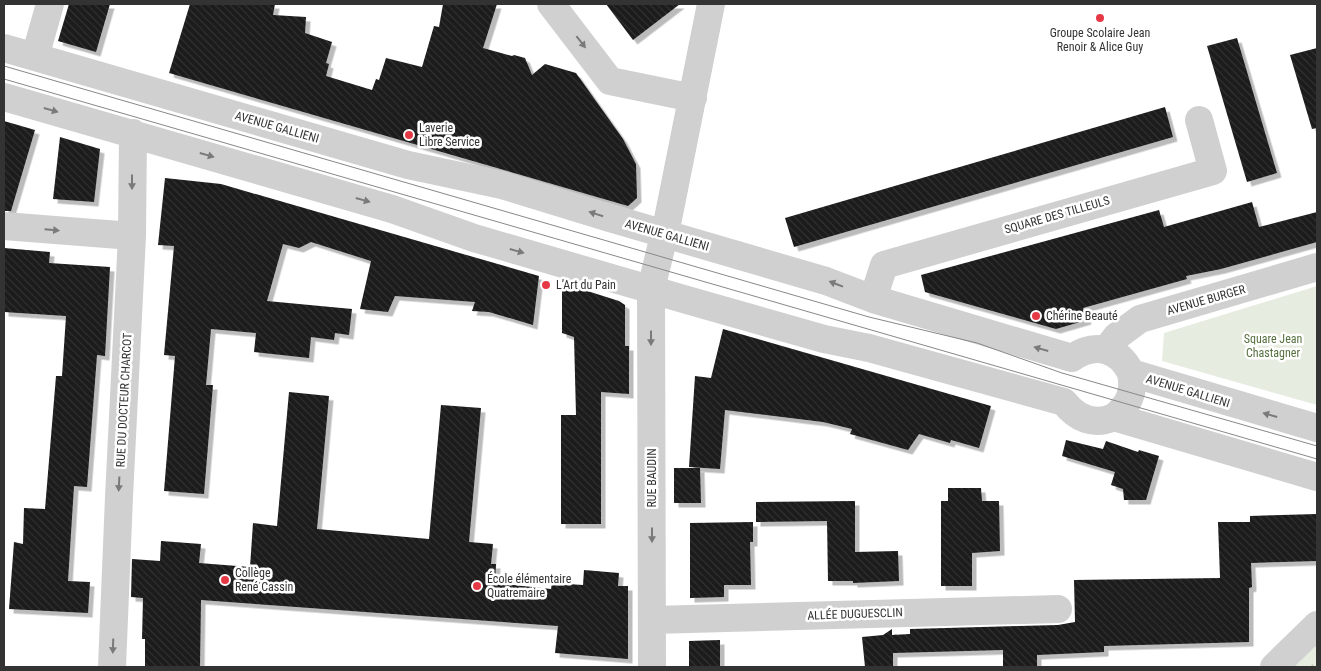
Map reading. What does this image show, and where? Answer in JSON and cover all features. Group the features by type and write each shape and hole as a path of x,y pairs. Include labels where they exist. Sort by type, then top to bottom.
{"street":[{"path":"35,57 50,4"},
{"path":"551,4 610,81 693,98"},
{"name":"RUE BAUDIN","path":"652,667 651,289 693,98 710,4"},
{"name":"AVENUE GALLIENI","path":"4,48 408,165 502,185 826,281 873,299 1072,358"},
{"path":"4,97 392,209 474,238 824,339 869,348 1064,402 1078,416 1086,420 1101,421 1114,417 1128,404 1133,383 1131,373"},
{"name":"SQUARE DES TILLEULS","path":"873,299 884,265 1213,171 1199,120"},
{"name":"RUE DU DOCTEUR CHARCOT","path":"112,667 132,236 133,133"},
{"path":"4,226 132,236"},
{"name":"AVENUE BURGER","path":"1106,350 1116,336 1140,319 1317,268"},
{"path":"1064,402 1060,384 1062,373 1072,358 1080,352 1090,349 1106,350"},
{"name":"AVENUE GALLIENI","path":"1106,350 1121,358 1131,373 1317,428"},
{"path":"1114,417 1317,477"},
{"name":"ALLÉE DUGUESCLIN","path":"652,620 1058,609"},
{"path":"1274,667 1317,625"}],"green space":[{"name":"Square Jean Chastagner","path":"1317,286 1317,405 1162,361 1164,333"},
{"path":"1317,642 1317,667 1292,667"}],"building":[{"path":"69,4 110,4 96,52 58,41"},
{"path":"190,4 275,4 273,15 306,17 305,33 332,42 326,63 329,64 326,76 372,90 376,79 379,80 386,58 422,67 434,26 439,27 443,4 497,4 483,48 525,58 532,75 545,64 576,73 623,139 636,164 637,198 628,206 169,73"},
{"path":"606,4 680,4 633,40"},
{"path":"1237,38 1277,173 1247,182 1207,46"},
{"path":"1317,48 1317,128 1312,129 1290,55"},
{"path":"1165,107 1173,137 794,247 785,218"},
{"path":"4,121 35,130 11,211 4,211"},
{"path":"60,137 100,149 94,202 53,199"},
{"path":"165,178 221,184 539,276 533,325 489,312 472,311 475,302 395,296 388,312 360,309 371,261 311,242 299,248 283,244 267,301 352,309 349,335 335,333 334,340 311,337 309,358 254,352 256,333 211,329 206,385 213,385 204,494 164,491 175,356 164,355 174,246 158,245"},
{"path":"1252,202 1259,227 1317,212 1317,242 1221,269 1186,276 1187,279 1083,308 1087,320 1056,329 925,292 921,275 1159,210 1164,227"},
{"path":"4,248 50,252 49,263 110,267 105,356 97,355 87,487 74,486 68,581 90,582 88,613 9,609 14,542 23,544 24,508 45,509 56,376 62,376 66,316 4,312"},
{"path":"562,283 619,301 625,305 625,346 629,346 629,394 601,392 601,524 561,524 561,415 576,415 574,337 562,333"},
{"path":"723,329 991,406 979,448 951,440 950,443 919,434 908,450 850,434 852,429 823,422 725,410 720,469 689,467 695,376 711,378"},
{"path":"289,392 329,396 317,529 429,539 441,405 481,408 469,542 493,544 491,564 496,564 495,583 551,589 552,583 583,585 584,570 619,573 618,586 628,586 628,659 555,653 558,626 201,600 200,666 145,667 145,639 142,639 143,598 131,597 132,559 160,561 161,541 201,544 199,563 250,567 253,523 277,526"},
{"path":"1066,440 1103,449 1106,441 1138,452 1139,450 1159,456 1146,500 1124,500 1123,489 1111,485 1115,472 1062,456"},
{"path":"674,468 700,468 701,503 674,503"},
{"path":"948,488 981,488 982,501 999,501 1000,551 972,553 972,586 941,586 941,501 948,501"},
{"path":"855,501 855,552 898,551 899,581 853,583 853,581 828,581 827,521 756,522 756,502"},
{"path":"1317,514 1317,561 1251,563 1252,587 1249,588 1249,642 1104,646 1104,652 1037,655 1037,667 1003,667 1003,650 893,653 893,667 865,667 862,637 883,635 892,629 892,635 910,634 910,629 1058,625 1075,622 1074,580 1220,578 1218,522 1250,522 1250,516"},
{"path":"753,522 753,542 750,542 751,585 724,585 724,597 690,598 690,523"},
{"path":"720,640 720,667 689,667 689,641"}],"tram line":[{"path":"4,66 869,317 977,343 1062,373 1317,446"},
{"path":"4,79 1317,459"}],"place":[{"name":"Groupe Scolaire Jean Renoir & Alice Guy","path":"1100,18"},
{"name":"Laverie Libre Service","path":"409,135"},
{"name":"L’Art du Pain","path":"546,285"},
{"name":"Chérine Beauté","path":"1036,316"},
{"name":"Collège René Cassin","path":"225,580"},
{"name":"École élémentaire Quatremaire","path":"477,586"}]}
